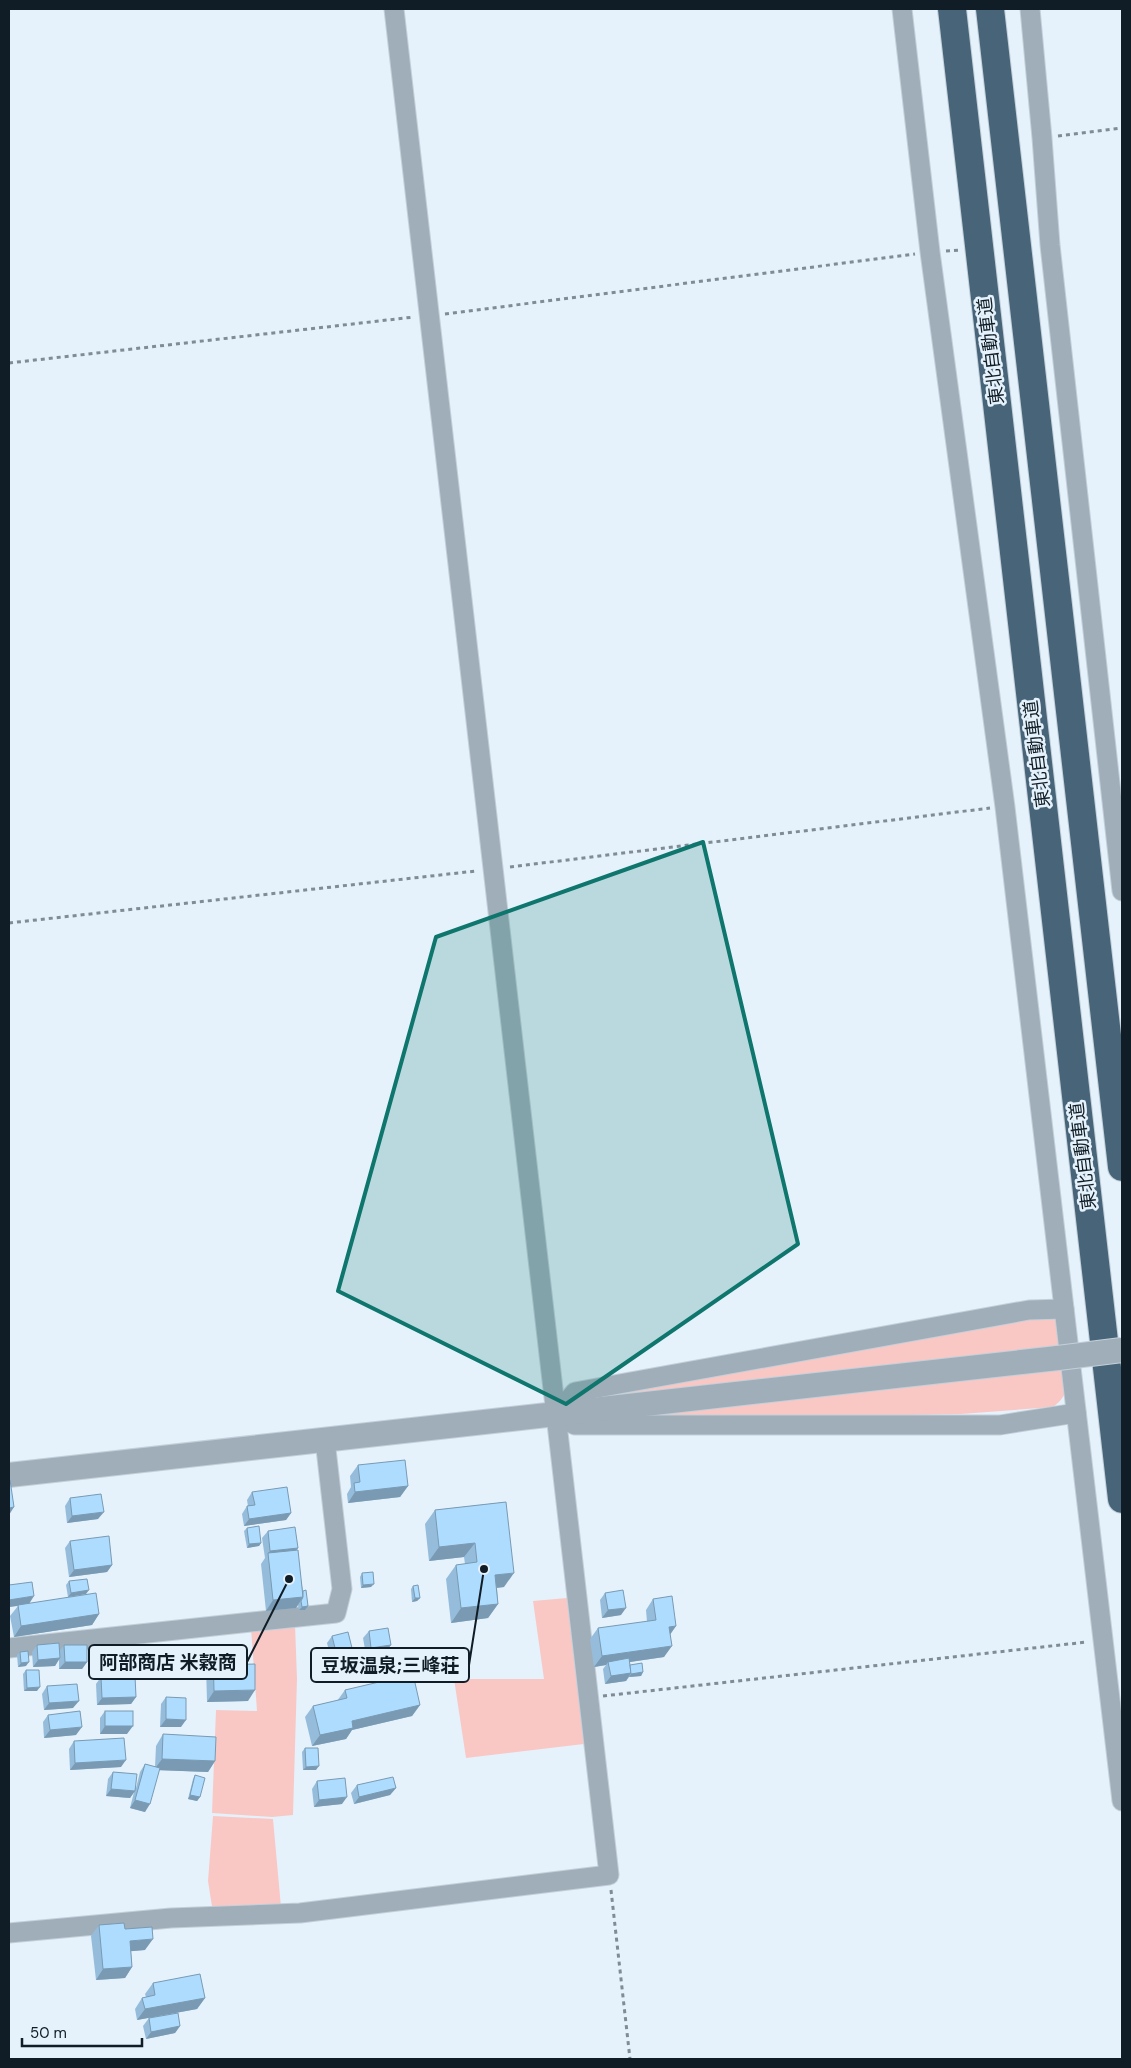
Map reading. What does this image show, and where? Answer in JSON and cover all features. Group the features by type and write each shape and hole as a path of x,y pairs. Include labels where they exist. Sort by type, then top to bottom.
{"highway":[{"name":"東北自動車道","path":"952,9 1122,1499"},
{"path":"990,9 1122,1167"}],"street":[{"path":"9,1933 171,1918 300,1913 609,1875 495,868 428,316 394,9"},
{"path":"902,9 930,252 1005,807 1122,1801"},
{"path":"1030,9 1050,245 1122,891"},
{"path":"556,1415 575,1392 1029,1310 1064,1309"},
{"path":"9,1476 1122,1350"},
{"path":"556,1415 576,1425 1000,1425 1076,1413"},
{"path":"9,1648 336,1613 342,1589 325,1440"}],"path":[{"path":"1042,138 1122,128"},
{"path":"9,363 428,316 930,252 963,250"},
{"path":"9,923 495,868 1005,807"},
{"path":"588,1698 1102,1641"},
{"path":"609,1875 630,2059"}],"highlighted area":[{"path":"703,842 798,1244 566,1404 338,1291 436,937"}],"shaded area":[{"path":"1035,1313 1054,1318 1059,1326 1061,1345 593,1400 592,1397"},
{"path":"1063,1365 1065,1393 1053,1407 961,1414 582,1421"},
{"path":"567,1598 584,1744 466,1758 454,1679 544,1679 533,1601"},
{"path":"295,1624 297,1679 293,1815 272,1817 212,1813 216,1710 257,1711 251,1628"},
{"path":"213,1816 273,1819 281,1907 213,1913 208,1881"}],"building":[{"path":"405,1460 408,1486 355,1492 354,1483 360,1482 358,1465"},
{"path":"9,1480 14,1507 9,1508"},
{"path":"287,1487 291,1513 249,1519 247,1506 255,1505 252,1492"},
{"path":"101,1494 104,1512 72,1516 70,1498"},
{"path":"506,1502 514,1573 495,1575 498,1604 461,1608 456,1565 477,1562 475,1543 439,1547 435,1510"},
{"path":"259,1526 261,1543 249,1544 247,1528"},
{"path":"295,1527 298,1548 270,1551 268,1531"},
{"path":"109,1536 112,1565 74,1570 70,1541"},
{"path":"298,1550 303,1597 273,1600 268,1553"},
{"path":"373,1572 374,1584 363,1585 362,1573"},
{"path":"87,1579 89,1590 71,1593 69,1581"},
{"path":"32,1582 34,1596 9,1600 9,1585"},
{"path":"418,1585 420,1598 415,1598 413,1586"},
{"path":"306,1590 308,1606 302,1607 303,1591"},
{"path":"623,1590 626,1608 608,1610 605,1593"},
{"path":"96,1593 99,1614 21,1626 18,1605"},
{"path":"672,1596 676,1626 669,1627 672,1646 602,1656 598,1628 656,1620 653,1599"},
{"path":"388,1628 391,1645 371,1648 369,1631"},
{"path":"348,1632 353,1652 337,1656 332,1636"},
{"path":"59,1643 60,1658 38,1660 37,1645"},
{"path":"64,1645 87,1645 87,1662 65,1662"},
{"path":"28,1651 29,1662 21,1663 20,1652"},
{"path":"220,1653 221,1665 255,1664 255,1690 214,1691 213,1654"},
{"path":"629,1658 631,1673 611,1676 608,1662"},
{"path":"642,1663 643,1672 631,1674 630,1665"},
{"path":"26,1670 39,1670 40,1687 27,1688"},
{"path":"413,1674 420,1705 352,1721 353,1728 320,1735 313,1706 347,1698 345,1690"},
{"path":"135,1676 136,1697 102,1698 101,1677"},
{"path":"77,1684 79,1701 49,1703 47,1686"},
{"path":"166,1697 186,1698 186,1720 166,1719"},
{"path":"80,1711 82,1727 50,1730 48,1715"},
{"path":"105,1711 133,1711 133,1726 105,1726"},
{"path":"163,1734 216,1737 215,1761 162,1759"},
{"path":"124,1738 126,1760 75,1763 74,1741"},
{"path":"305,1748 318,1748 319,1766 306,1767"},
{"path":"145,1764 160,1768 150,1804 135,1800"},
{"path":"113,1772 137,1774 135,1791 111,1789"},
{"path":"195,1775 205,1778 200,1797 190,1795"},
{"path":"393,1777 396,1788 359,1797 357,1785"},
{"path":"345,1778 347,1797 319,1800 317,1781"},
{"path":"124,1923 125,1929 152,1927 153,1939 130,1941 132,1967 103,1969 99,1925"},
{"path":"200,1974 205,1998 145,2009 142,1998 155,1995 153,1983"},
{"path":"178,2013 180,2026 151,2032 149,2018"}],"place":[{"name":"豆坂温泉;三峰荘","path":"484,1569"},
{"name":"阿部商店 米穀商","path":"289,1579"}]}
